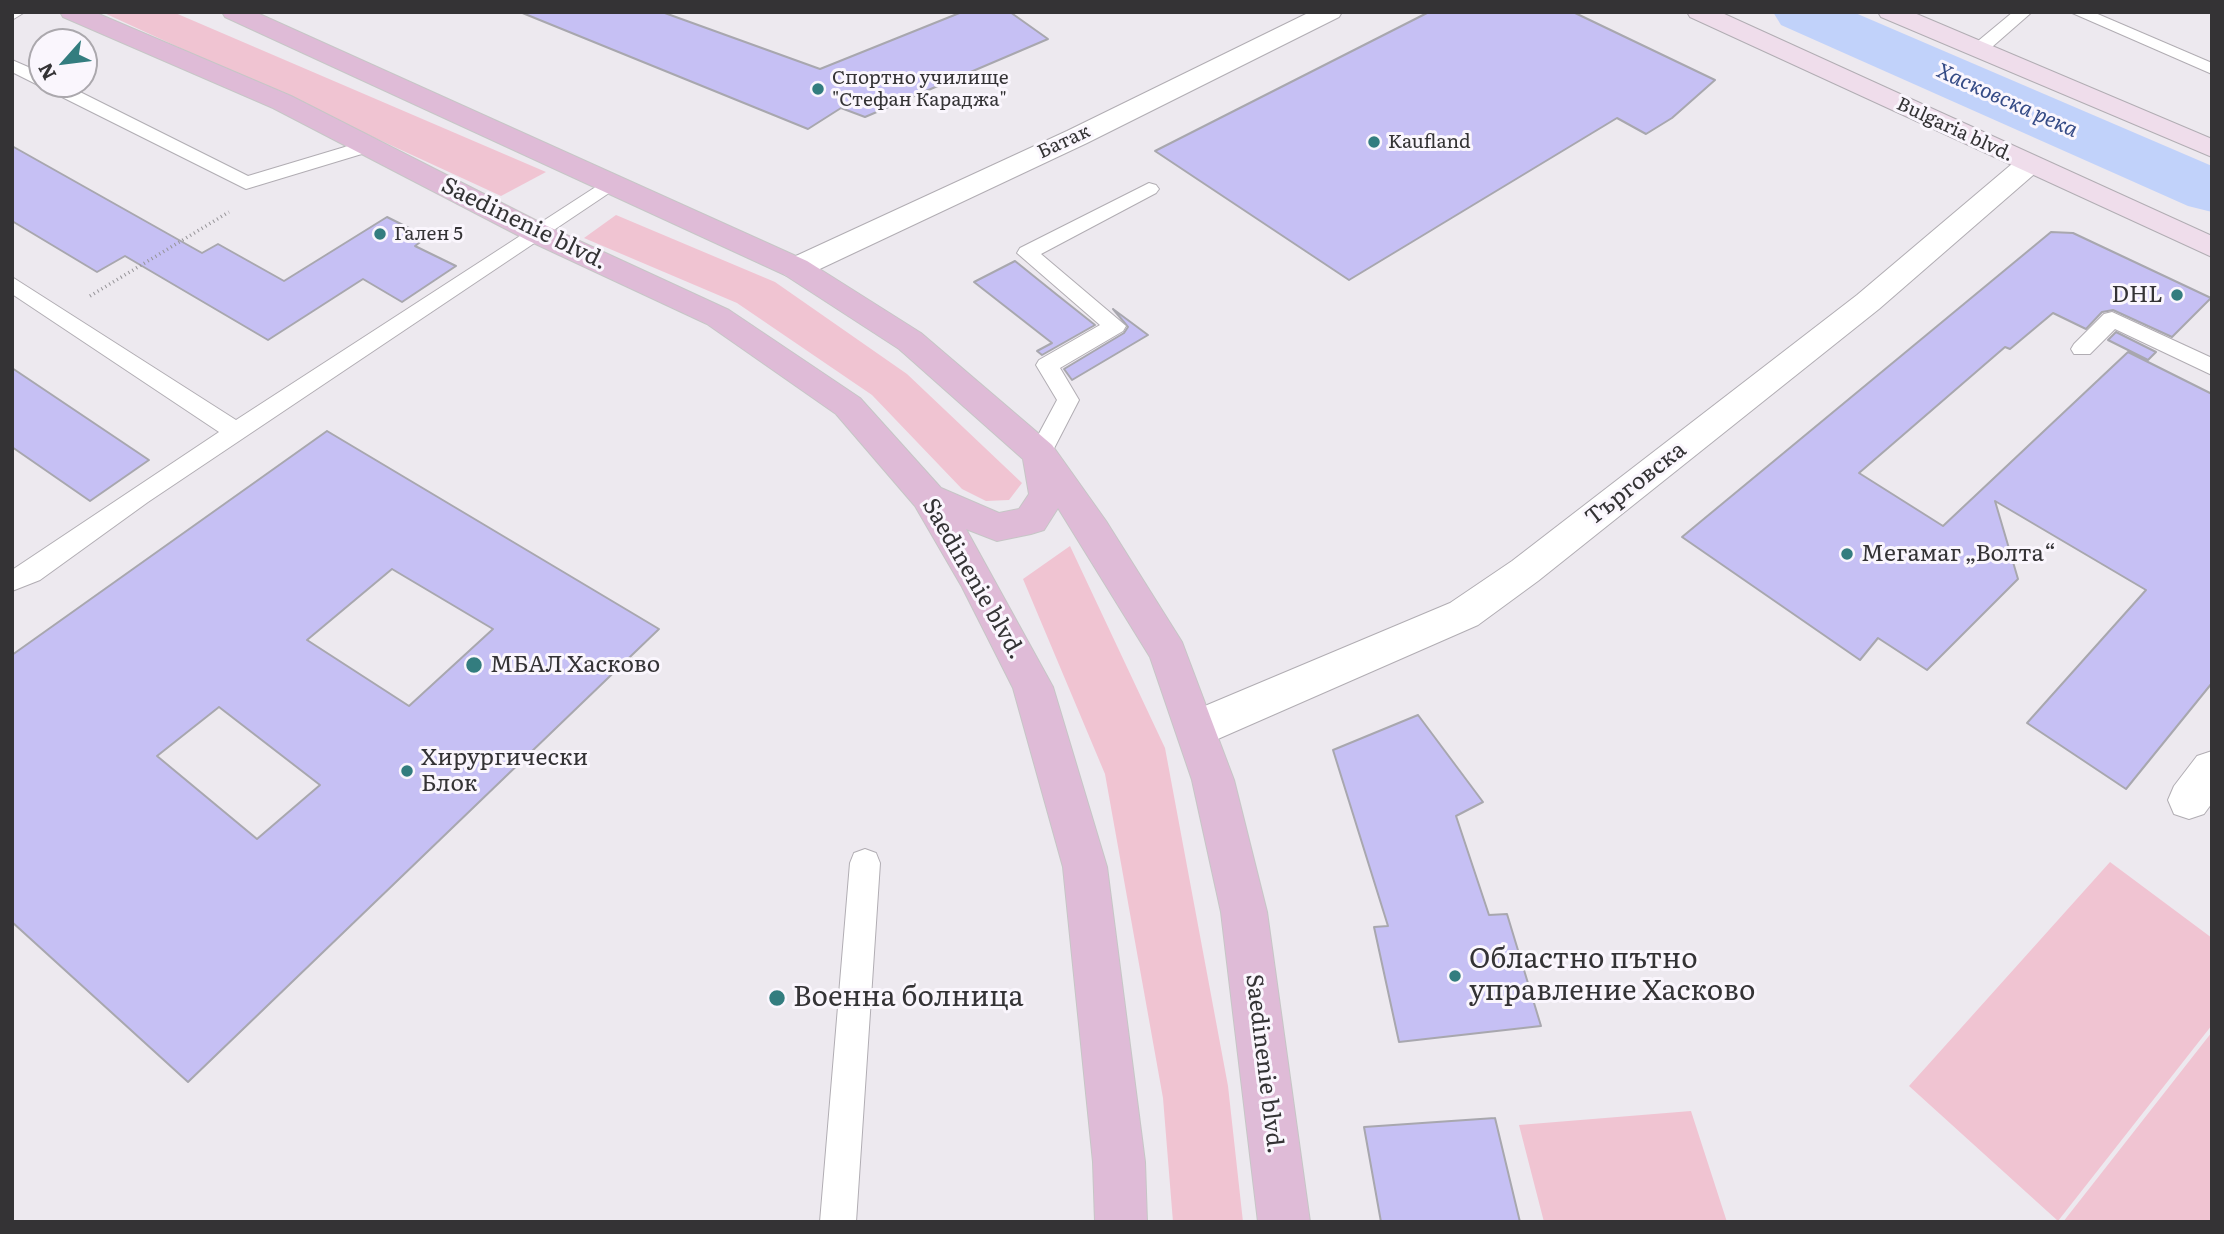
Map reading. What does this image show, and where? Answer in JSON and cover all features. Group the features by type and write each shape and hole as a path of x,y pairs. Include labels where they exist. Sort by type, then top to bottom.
{"main road":[{"name":"Saedinenie blvd.","path":"72,12 282,102 537,233 718,317 848,406 928,497 977,579 1033,687 1085,867 1119,1162 1121,1222"},
{"name":"Saedinenie blvd.","path":"234,12 362,73 796,268 910,341 1040,454 1093,531 1168,653 1213,779 1244,912 1284,1222"},
{"path":"928,497 997,527 1031,520 1047,495 1040,454"}],"street":[{"name":"Батак","path":"796,268 1077,137 1330,12"},
{"name":"Bulgaria blvd.","path":"1699,12 2212,248"},
{"path":"1890,12 2212,149"},
{"name":"Търговска","path":"1196,729 1464,614 1525,571 1868,302 2029,164"}],"lane":[{"path":"12,15 17,12"},
{"path":"1978,50 2025,12"},
{"path":"2078,12 2212,69"},
{"path":"12,65 28,73"},
{"path":"78,98 264,192"},
{"path":"246,183 368,146"},
{"path":"19,579 611,183"},
{"path":"1040,454 1068,400 1047,365 1115,326 1027,253 1149,189"},
{"path":"12,284 236,432"},
{"path":"2081,349 2112,319 2212,367"},
{"path":"838,1222 865,863"}],"path":[{"path":"59,315 264,192"}],"shaded area":[{"path":"102,12 173,12 546,172 501,196"},
{"path":"616,215 775,282 907,374 1022,483 1009,500 986,501 962,489 872,395 737,303 584,238"},
{"path":"1070,546 1165,748 1228,1086 1243,1222 1173,1222 1163,1098 1105,774 1023,579"},
{"path":"2110,862 2212,938 2212,1025 2058,1221 1909,1086"},
{"path":"2212,1032 2212,1222 2063,1222"},
{"path":"1691,1111 1727,1222 1544,1222 1519,1125"}],"building":[{"name":"Спортно училище \"Стефан Караджа\"","path":"520,12 662,12 820,69 962,12 1010,12 1048,39 865,117 841,108 808,129"},
{"name":"Kaufland","path":"1429,12 1573,12 1715,80 1672,118 1646,134 1617,118 1349,280 1155,151"},
{"path":"12,146 202,253 218,244 284,281 387,217 427,237 415,246 456,266 402,302 363,279 268,340 125,256 97,272 12,221"},
{"path":"2051,232 2073,233 2211,298 2172,337 2113,310 2102,312 2086,329 2053,313 2010,349 2005,347 1859,473 1943,526 2128,352 2212,394 2212,683 2126,789 2027,723 2146,590 1995,501 2018,579 1927,670 1878,638 1860,660 1682,537"},
{"path":"1015,261 1095,325 1042,355 1037,351 1052,343 974,282"},
{"path":"1113,309 1148,335 1072,380 1064,369 1124,333 1128,327"},
{"path":"2116,332 2156,352 2148,360 2108,340"},
{"path":"12,368 149,460 90,501 12,447"},
{"name":"Хирургически Блок","path":"327,431 659,629 188,1082 12,922 12,655","holes":["392,569 493,629 409,706 307,640","219,707 320,785 257,839 157,756"]},
{"path":"1418,715 1483,802 1456,816 1489,915 1507,914 1541,1026 1399,1042 1374,927 1388,926 1333,750"},
{"path":"1495,1118 1520,1222 1381,1222 1364,1127"}],"waterway":[{"name":"Хасковска река","path":"1802,12 2212,191"}],"place":[{"name":"Спортно училище \"Стефан Караджа\"","path":"818,89"},
{"name":"Kaufland","path":"1374,142"},
{"name":"Гален 5","path":"380,234"},
{"name":"DHL","path":"2177,295"},
{"name":"Мегамаг „Волта“","path":"1847,554"},
{"name":"МБАЛ Хасково","path":"474,665"},
{"name":"Хирургически Блок","path":"407,771"},
{"name":"Областно пътно управление Хасково","path":"1455,976"},
{"name":"Военна болница","path":"777,998"}]}
